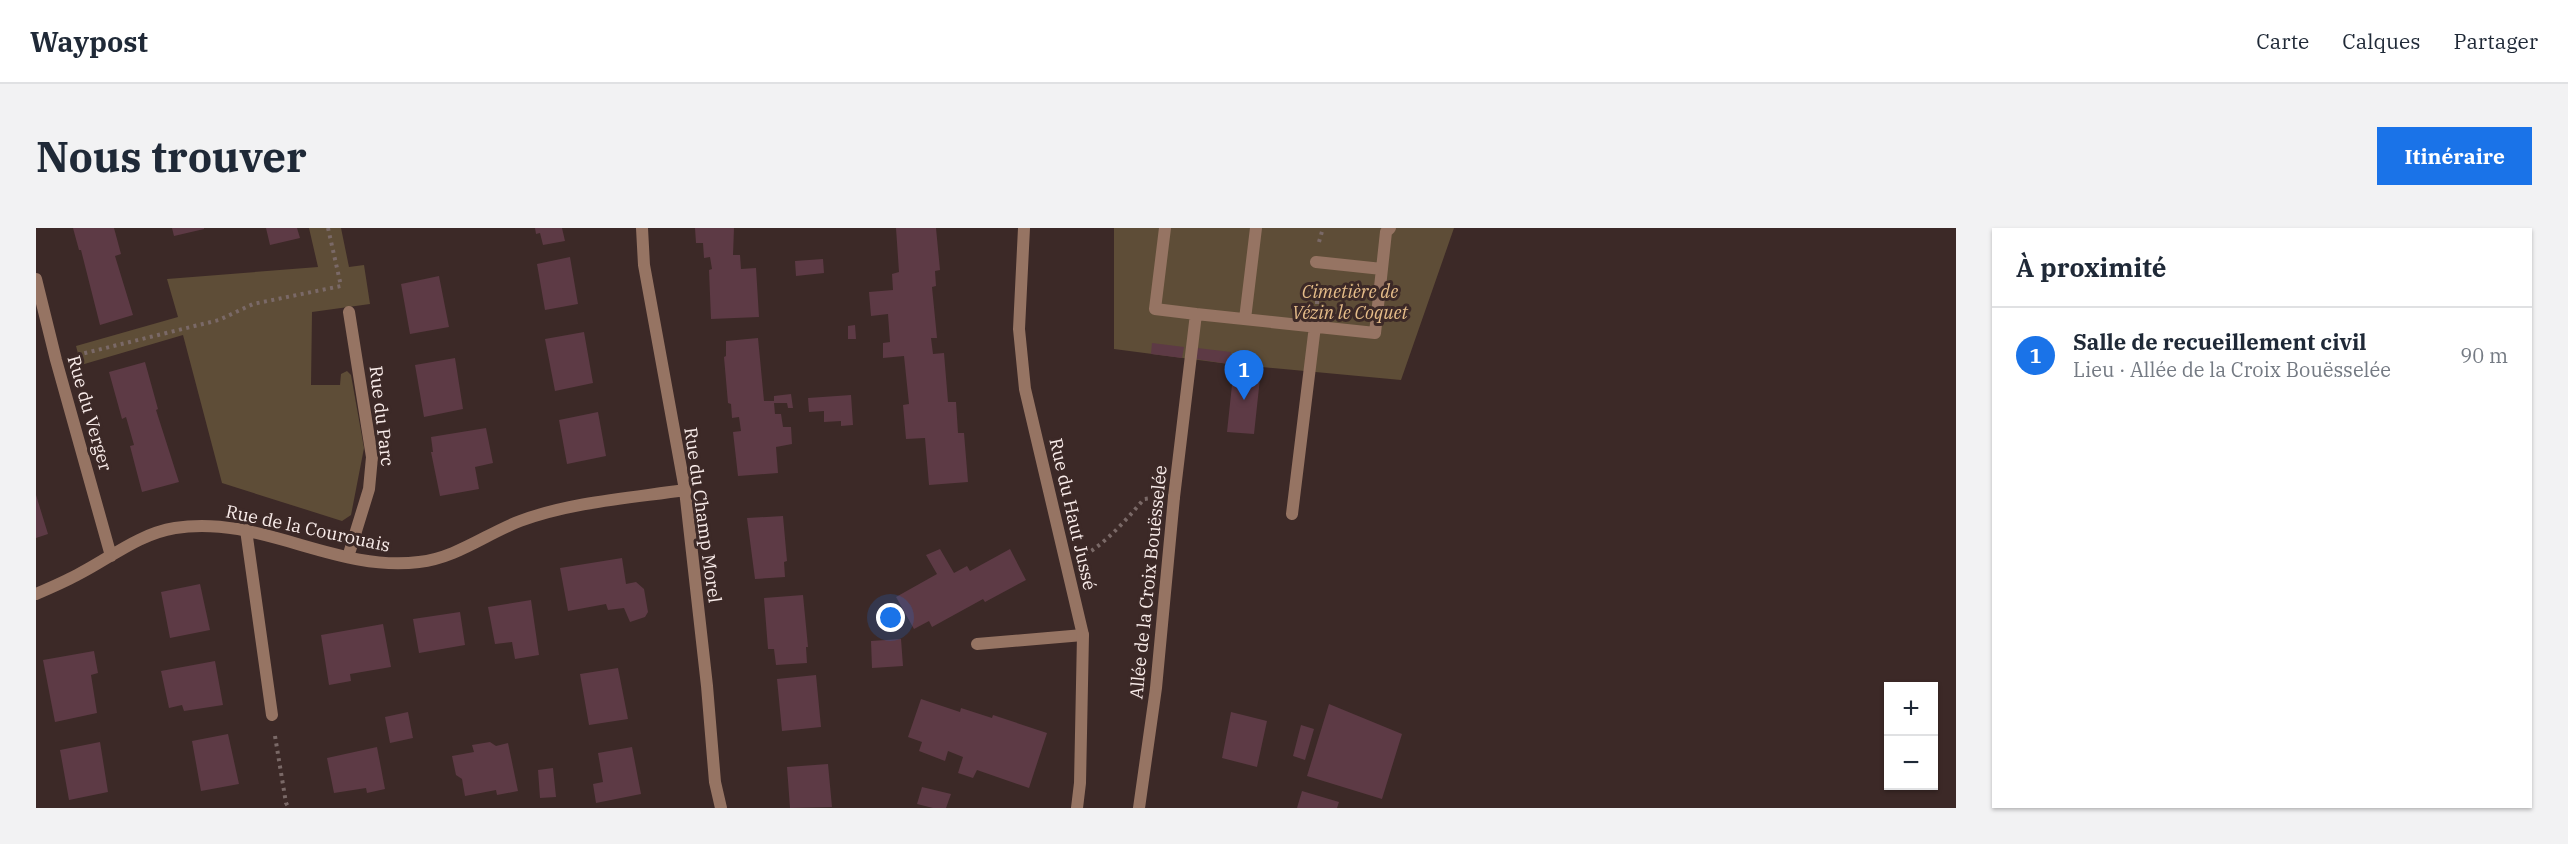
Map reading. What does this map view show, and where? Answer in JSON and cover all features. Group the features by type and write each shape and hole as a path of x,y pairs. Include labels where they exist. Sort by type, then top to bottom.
{"street":[{"name":"Rue du Champ Morel","path":"642,228 644,266 685,490 707,686 715,782 721,808"},
{"name":"Rue du Haut Jussé","path":"1024,228 1019,329 1025,389 1083,635 1080,783 1077,808"},
{"path":"1165,228 1155,309 1375,333 1386,232 1390,228"},
{"path":"1245,319 1256,228"},
{"path":"1316,262 1382,269"},
{"name":"Rue du Verger","path":"36,279 56,360 111,556"},
{"name":"Rue du Parc","path":"348,557 369,489 372,457 349,312"},
{"name":"Allée de la Croix Bouësselée","path":"1139,808 1156,688 1174,497 1196,314"},
{"path":"1292,514 1315,326"},
{"name":"Rue de la Courouais","path":"36,594 77,575 146,536 175,528 213,526 246,530 348,557 391,565 422,562 450,554 520,521 572,507 685,490"},
{"path":"246,530 272,715"},
{"path":"977,644 1083,635"}],"path":[{"path":"328,228 349,312"},
{"path":"56,360 219,320 253,304 341,286"},
{"path":"1067,567 1100,546 1123,525 1144,499 1174,497"},
{"path":"272,715 286,803 289,808"}],"green space":[{"path":"309,228 341,228 349,267 364,265 370,304 312,312 311,385 340,385 341,374 347,371 351,375 364,448 351,515 342,521 222,483 183,335 81,365 76,346 178,317 167,279 318,267"},
{"name":"Cimetière de Vézin le Coquet","path":"1114,228 1454,228 1401,380 1229,364 1114,349"}],"building":[{"path":"73,228 114,228 121,254 115,256 133,315 100,325 81,250 79,250"},
{"path":"172,228 204,228 204,229 174,236"},
{"path":"266,228 297,228 300,238 270,245"},
{"path":"535,228 562,228 565,241 543,245 540,233 536,234"},
{"path":"695,228 734,228 733,255 740,255 741,269 756,268 759,317 711,319 709,270 712,269 710,257 704,258 703,243 696,243"},
{"path":"896,228 936,228 940,270 935,271 936,286 932,287 937,338 931,338 933,354 944,353 948,402 956,402 958,433 964,433 968,482 929,485 925,438 906,439 903,405 909,404 904,356 883,358 883,343 890,342 888,314 871,316 869,292 893,290 892,274 899,272"},
{"path":"570,257 578,304 545,310 537,264"},
{"path":"823,259 824,273 796,276 795,261"},
{"path":"439,276 449,327 410,334 401,284"},
{"path":"855,325 856,339 848,339 848,326"},
{"path":"584,332 593,383 555,391 545,339"},
{"path":"758,338 764,401 774,401 774,396 791,394 793,408 788,408 787,403 774,403 775,414 781,414 783,427 791,427 792,444 776,447 778,473 738,476 733,432 741,431 739,417 732,418 731,404 728,403 724,357 726,356 726,341"},
{"path":"1152,343 1184,347 1182,358 1151,354"},
{"path":"1197,348 1231,352 1229,364 1196,359"},
{"path":"455,358 463,409 424,417 415,365"},
{"path":"145,362 158,409 156,410 179,482 142,492 130,446 134,445 126,417 122,419 109,372"},
{"path":"1234,366 1261,369 1254,434 1227,432"},
{"path":"851,395 853,425 841,426 841,421 824,422 824,411 809,412 808,398"},
{"path":"598,412 606,456 567,464 559,420"},
{"path":"486,428 493,463 475,467 479,489 440,496 431,452 433,452 431,437"},
{"path":"36,495 48,534 36,538"},
{"path":"783,516 787,561 784,562 785,577 755,579 747,518"},
{"path":"940,549 954,573 967,566 970,571 1010,549 1026,580 985,602 983,599 932,627 929,621 914,629 896,597 937,574 926,555"},
{"path":"622,558 626,584 636,582 644,589 648,612 645,617 630,622 624,608 608,610 606,604 568,611 560,568"},
{"path":"200,584 210,630 170,638 161,592"},
{"path":"803,595 808,647 806,647 807,663 776,665 774,649 768,649 764,598"},
{"path":"531,600 539,655 515,659 512,642 495,644 488,607"},
{"path":"460,612 465,645 419,653 413,619"},
{"path":"383,624 391,667 350,674 351,681 329,685 321,635"},
{"path":"901,639 903,666 872,668 871,641"},
{"path":"94,651 98,673 91,675 97,713 55,722 43,660"},
{"path":"215,661 223,705 184,711 182,705 169,708 161,671"},
{"path":"618,668 628,719 589,725 580,674"},
{"path":"816,675 821,727 782,731 777,679"},
{"path":"921,699 960,712 961,708 992,718 993,715 1047,733 1029,788 977,770 973,778 958,773 963,757 948,751 945,761 919,751 922,742 908,737"},
{"path":"1329,704 1402,734 1382,799 1307,776"},
{"path":"408,712 413,738 390,743 385,717"},
{"path":"1231,712 1267,721 1257,767 1222,758"},
{"path":"1301,725 1314,729 1305,760 1293,756"},
{"path":"228,734 239,784 201,791 192,741"},
{"path":"100,742 108,792 69,800 60,750"},
{"path":"490,742 496,746 508,743 518,791 497,795 496,790 465,796 462,779 456,775 452,756 474,752 472,745"},
{"path":"377,747 385,789 367,793 366,788 334,793 327,758"},
{"path":"632,747 641,794 596,803 593,784 603,782 598,753"},
{"path":"828,764 832,807 790,808 787,767"},
{"path":"553,768 556,797 540,798 538,770"},
{"path":"922,787 951,794 946,808 917,804"},
{"path":"1302,791 1339,802 1337,808 1297,808"}],"place":[{"name":"Salle de recueillement civil","path":"1244,400"}]}
